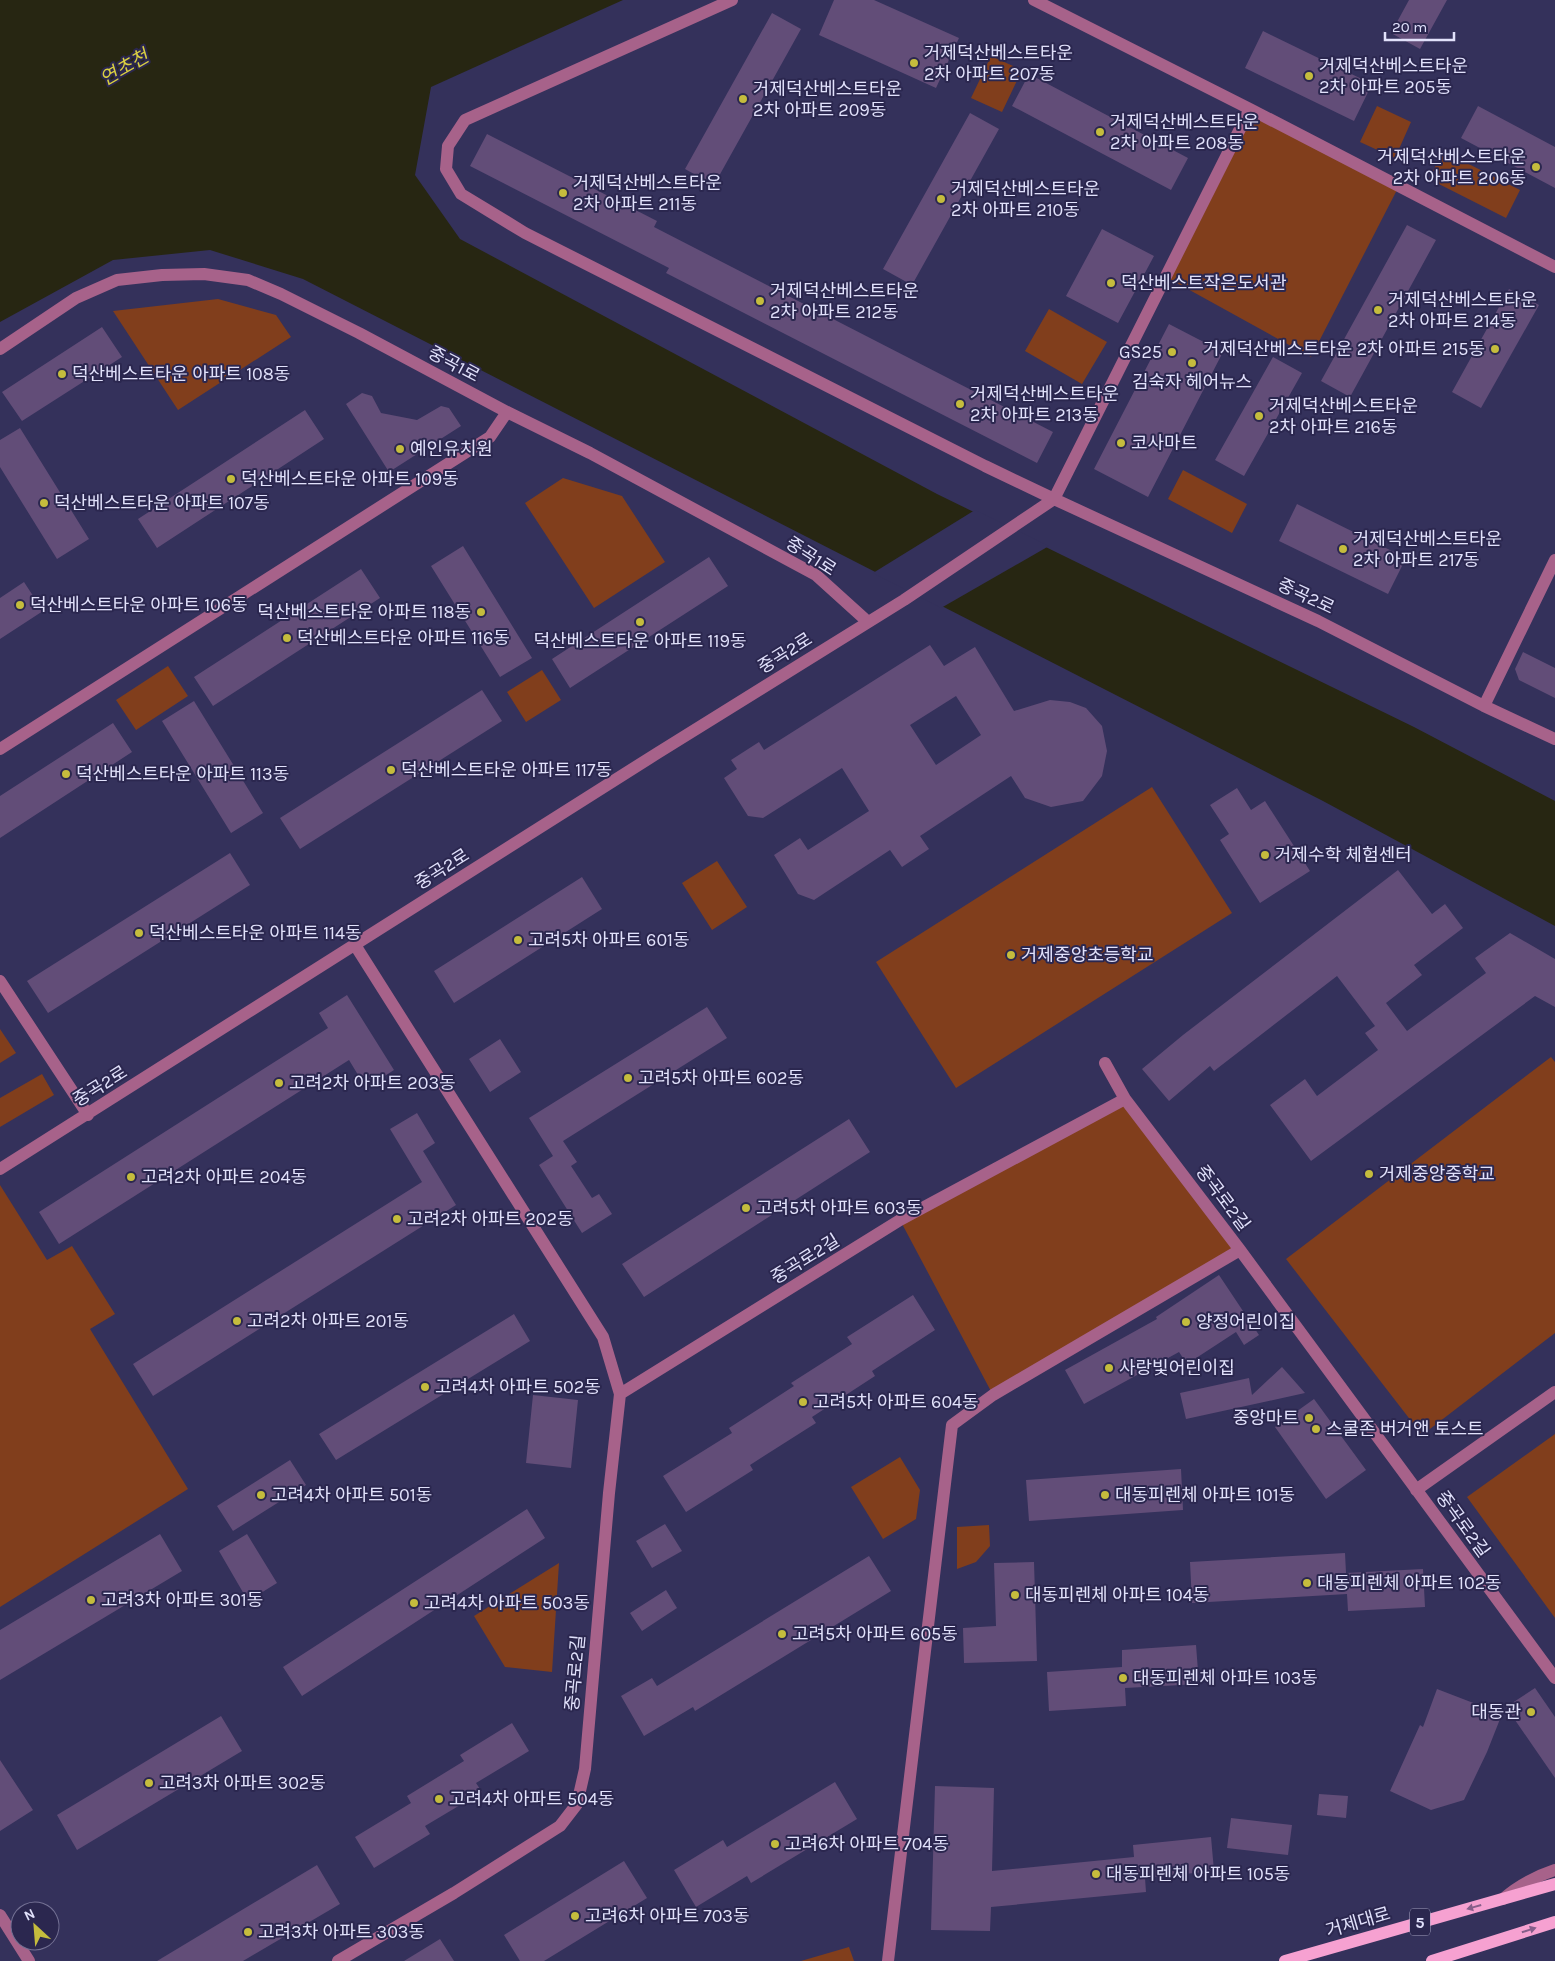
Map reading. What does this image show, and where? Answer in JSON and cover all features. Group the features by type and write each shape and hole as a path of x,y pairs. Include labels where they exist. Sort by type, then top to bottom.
{"main road":[{"name":"거제대로","path":"1286,1961 1555,1884"},
{"name":"5","path":"1432,1961 1555,1922"}],"street":[{"name":"중곡2로","path":"732,0 465,120 448,146 446,169 461,194 534,237 985,466 1318,621 1484,706 1555,739"},
{"path":"1034,0 1250,109 1555,267"},
{"path":"1054,499 1250,109"},
{"name":"중곡1로","path":"0,349 76,298 117,280 162,275 204,274 248,280 281,294 507,412 590,453 816,575 868,622"},
{"path":"0,749 490,437 507,412"},
{"name":"중곡2로","path":"0,1169 904,600 1054,499"},
{"path":"1484,706 1555,560"},
{"path":"355,945 603,1337 620,1394"},
{"path":"0,981 88,1115"},
{"path":"1105,1063 1125,1099"},
{"name":"중곡로2길","path":"338,1961 454,1893 560,1826 577,1804 585,1769 606,1521 620,1394 900,1220 1125,1099 1240,1250 1555,1678"},
{"path":"888,1961 952,1425 993,1395 1240,1250"},
{"path":"1416,1490 1555,1392"},
{"path":"1503,1899 1518,1886 1536,1876 1555,1870"},
{"path":"0,1915 29,1961"}],"shaded area":[{"path":"991,56 1022,70 1002,112 971,98"},
{"path":"1377,106 1411,122 1395,158 1360,142"},
{"path":"1250,109 1399,186 1311,357 1166,277"},
{"path":"1443,151 1520,190 1506,218 1429,179"},
{"path":"218,299 276,315 291,337 178,410 113,311"},
{"path":"1049,309 1107,342 1082,384 1025,351"},
{"path":"1183,470 1247,504 1232,533 1168,499"},
{"path":"563,478 622,496 665,562 594,608 525,503"},
{"path":"168,666 188,696 136,730 116,700"},
{"path":"542,670 561,700 526,722 507,692"},
{"path":"1152,787 1232,913 956,1088 876,962"},
{"path":"717,861 747,907 712,930 682,883"},
{"path":"0,1029 16,1053 0,1063"},
{"path":"1551,1057 1555,1062 1555,1333 1422,1435 1286,1259"},
{"path":"42,1074 54,1095 0,1127 0,1098"},
{"path":"1125,1099 1240,1250 993,1395 900,1220"},
{"path":"0,1185 47,1260 72,1246 115,1314 90,1329 188,1489 0,1607"},
{"path":"1555,1434 1555,1618 1467,1497"},
{"path":"900,1457 920,1490 916,1519 883,1539 851,1487"},
{"path":"989,1525 990,1546 976,1562 957,1569 957,1527"},
{"path":"559,1563 552,1672 505,1667 474,1616"},
{"path":"849,1947 854,1961 801,1961"}],"water":[{"name":"연초천","path":"0,0 623,0 431,87 415,175 460,239 937,494 1414,727 1555,801 1555,926 1323,801 303,279 210,250 113,260 0,322"}],"pier":[{"path":"975,510 1049,546 941,608 873,573"}],"building":[{"name":"거제덕산베스트타운 2차 아파트 207동","path":"834,0 874,0 959,38 936,88 819,35"},
{"path":"1409,0 1447,0 1420,49 1391,33"},
{"name":"거제덕산베스트타운 2차 아파트 209동","path":"772,13 801,29 714,185 685,169"},
{"name":"거제덕산베스트타운 2차 아파트 205동","path":"1263,31 1372,84 1354,121 1245,68"},
{"name":"거제덕산베스트타운 2차 아파트 208동","path":"1029,74 1188,158 1171,190 1012,106"},
{"name":"거제덕산베스트타운 2차 아파트 206동","path":"1478,106 1555,147 1555,188 1461,138"},
{"name":"거제덕산베스트타운 2차 아파트 210동","path":"970,113 999,129 912,285 883,269"},
{"path":"487,134 657,221 654,227 1053,432 1037,463 666,273 669,268 470,166"},
{"name":"거제덕산베스트타운 2차 아파트 214동","path":"1407,225 1436,240 1350,397 1321,381"},
{"path":"1102,229 1154,256 1118,323 1066,296"},
{"name":"거제덕산베스트타운 2차 아파트 215동","path":"1509,289 1539,305 1481,408 1452,392"},
{"path":"1169,324 1223,352 1148,497 1094,469"},
{"name":"덕산베스트타운 아파트 108동","path":"102,327 122,357 22,421 2,392"},
{"name":"거제덕산베스트타운 2차 아파트 216동","path":"1273,357 1302,373 1244,476 1215,460"},
{"name":"예인유치원","path":"362,393 372,396 381,413 417,420 441,406 449,408 461,426 389,472 346,404"},
{"name":"덕산베스트타운 아파트 109동","path":"305,410 324,439 157,548 138,519"},
{"name":"덕산베스트타운 아파트 107동","path":"20,428 89,539 57,559 0,467 0,440"},
{"name":"거제덕산베스트타운 2차 아파트 217동","path":"1297,504 1406,558 1388,594 1279,541"},
{"name":"덕산베스트타운 아파트 118동","path":"463,546 532,658 500,677 431,566"},
{"name":"덕산베스트타운 아파트 119동","path":"709,557 728,586 570,688 552,659"},
{"name":"덕산베스트타운 아파트 116동","path":"361,569 380,598 213,706 194,677"},
{"name":"덕산베스트타운 아파트 106동","path":"24,582 43,611 0,639 0,598"},
{"path":"930,645 944,666 975,647 1014,711 1050,700 1070,702 1086,708 1102,726 1107,751 1102,776 1083,801 1051,807 1025,798 1011,776 920,836 929,849 902,867 890,850 814,900 798,894 774,855 800,838 808,850 869,811 842,768 763,818 748,816 724,778 737,769 731,760 759,742 764,750","holes":["956,696 981,735 936,765 910,725"]},
{"path":"1523,652 1555,668 1555,698 1519,680 1515,669"},
{"name":"덕산베스트타운 아파트 117동","path":"482,690 502,721 300,849 280,818"},
{"path":"194,701 263,813 231,833 162,721"},
{"name":"덕산베스트타운 아파트 113동","path":"113,723 132,752 0,838 0,796"},
{"name":"거제수학 체험센터","path":"1237,788 1251,810 1265,801 1310,871 1260,903 1220,840 1229,834 1210,805"},
{"name":"덕산베스트타운 아파트 114동","path":"230,853 250,885 48,1013 27,981"},
{"path":"1398,870 1432,914 1445,904 1463,928 1414,965 1422,975 1386,1003 1407,1031 1486,973 1475,958 1510,933 1555,959 1555,1007 1535,996 1311,1161 1270,1105 1305,1079 1317,1096 1378,1050 1365,1033 1375,1026 1337,976 1214,1071 1210,1066 1169,1101 1142,1069 1183,1035"},
{"name":"고려5차 아파트 601동","path":"582,877 602,909 454,1003 434,971"},
{"path":"347,995 394,1070 366,1088 349,1060 59,1244 39,1212 328,1028 319,1013"},
{"name":"고려5차 아파트 602동","path":"707,1007 727,1038 563,1141 577,1162 571,1166 592,1198 599,1194 612,1214 582,1233 539,1165 553,1156 529,1118"},
{"path":"500,1039 521,1072 490,1092 469,1059"},
{"path":"417,1113 435,1143 423,1151 456,1205 153,1396 133,1364 422,1182 390,1129"},
{"name":"고려5차 아파트 603동","path":"849,1119 870,1152 644,1297 622,1264"},
{"path":"1219,1275 1259,1335 1244,1345 1236,1332 1187,1364 1179,1352 1084,1404 1065,1370 1157,1319 1156,1317"},
{"name":"고려5차 아파트 604동","path":"913,1295 935,1330 872,1371 875,1376 812,1417 816,1423 750,1465 753,1470 686,1512 663,1476 732,1433 729,1428 794,1386 791,1383 852,1344 847,1337"},
{"name":"고려4차 아파트 502동","path":"514,1314 530,1341 336,1460 319,1434"},
{"path":"1282,1367 1305,1393 1186,1419 1180,1393 1249,1378 1252,1395"},
{"path":"533,1395 578,1400 571,1468 526,1463"},
{"path":"1314,1399 1366,1470 1326,1499 1275,1427"},
{"name":"고려4차 아파트 501동","path":"290,1460 306,1485 233,1531 217,1506"},
{"name":"대동피렌체 아파트 101동","path":"1181,1469 1183,1510 1029,1521 1026,1480"},
{"name":"고려4차 아파트 503동","path":"527,1509 545,1538 302,1696 283,1667"},
{"path":"665,1524 682,1551 652,1568 636,1541"},
{"name":"고려3차 아파트 301동","path":"160,1534 182,1571 0,1680 0,1630"},
{"path":"247,1534 277,1583 248,1601 219,1551"},
{"name":"대동피렌체 아파트 102동","path":"1345,1553 1346,1573 1423,1569 1425,1607 1348,1611 1347,1594 1192,1603 1190,1562"},
{"name":"고려5차 아파트 605동","path":"869,1556 891,1591 695,1711 693,1707 644,1736 621,1696 652,1678 657,1686"},
{"name":"대동피렌체 아파트 104동","path":"1034,1562 1037,1661 964,1663 963,1628 996,1626 994,1563"},
{"path":"666,1590 677,1608 642,1631 630,1613"},
{"name":"대동피렌체 아파트 103동","path":"1196,1645 1199,1684 1125,1688 1126,1706 1049,1711 1047,1672 1122,1667 1122,1650"},
{"path":"1535,1688 1555,1717 1555,1778 1506,1707"},
{"path":"1437,1689 1502,1714 1487,1752 1464,1800 1431,1810 1390,1791 1420,1725 1423,1727"},
{"name":"고려3차 아파트 302동","path":"221,1716 242,1751 77,1850 57,1815"},
{"name":"고려4차 아파트 504동","path":"512,1723 529,1751 476,1783 482,1792 425,1826 430,1834 374,1868 355,1837 411,1803 407,1796 464,1761 460,1755"},
{"path":"0,1760 33,1810 0,1831"},
{"name":"고려6차 아파트 704동","path":"835,1782 857,1819 751,1883 747,1876 696,1907 674,1870 723,1840 727,1847"},
{"path":"935,1786 994,1788 992,1871 1134,1857 1133,1845 1211,1837 1214,1871 1145,1878 1146,1892 991,1907 990,1931 931,1930"},
{"path":"1319,1794 1348,1796 1346,1818 1317,1815"},
{"path":"1231,1818 1292,1825 1288,1855 1227,1848"},
{"name":"고려6차 아파트 703동","path":"624,1861 647,1898 544,1961 520,1961 504,1935"},
{"name":"고려3차 아파트 303동","path":"317,1865 340,1904 243,1961 157,1961"},
{"path":"440,1939 454,1961 404,1961"}],"place":[{"name":"거제덕산베스트타운 2차 아파트 207동","path":"914,63"},
{"name":"거제덕산베스트타운 2차 아파트 205동","path":"1309,76"},
{"name":"거제덕산베스트타운 2차 아파트 209동","path":"743,99"},
{"name":"거제덕산베스트타운 2차 아파트 208동","path":"1100,132"},
{"name":"거제덕산베스트타운 2차 아파트 206동","path":"1536,167"},
{"name":"거제덕산베스트타운 2차 아파트 211동","path":"563,193"},
{"name":"거제덕산베스트타운 2차 아파트 210동","path":"941,199"},
{"name":"덕산베스트작은도서관","path":"1111,283"},
{"name":"거제덕산베스트타운 2차 아파트 212동","path":"760,301"},
{"name":"거제덕산베스트타운 2차 아파트 214동","path":"1378,310"},
{"name":"거제덕산베스트타운 2차 아파트 215동","path":"1495,349"},
{"name":"GS25","path":"1172,352"},
{"name":"김숙자 헤어뉴스","path":"1192,363"},
{"name":"덕산베스트타운 아파트 108동","path":"62,374"},
{"name":"거제덕산베스트타운 2차 아파트 213동","path":"960,404"},
{"name":"거제덕산베스트타운 2차 아파트 216동","path":"1259,416"},
{"name":"코사마트","path":"1121,443"},
{"name":"예인유치원","path":"400,449"},
{"name":"덕산베스트타운 아파트 109동","path":"231,479"},
{"name":"덕산베스트타운 아파트 107동","path":"44,503"},
{"name":"거제덕산베스트타운 2차 아파트 217동","path":"1343,549"},
{"name":"덕산베스트타운 아파트 106동","path":"20,605"},
{"name":"덕산베스트타운 아파트 118동","path":"481,612"},
{"name":"덕산베스트타운 아파트 119동","path":"640,622"},
{"name":"덕산베스트타운 아파트 116동","path":"287,638"},
{"name":"덕산베스트타운 아파트 117동","path":"391,770"},
{"name":"덕산베스트타운 아파트 113동","path":"66,774"},
{"name":"거제수학 체험센터","path":"1265,855"},
{"name":"덕산베스트타운 아파트 114동","path":"139,933"},
{"name":"고려5차 아파트 601동","path":"518,940"},
{"name":"거제중앙초등학교","path":"1011,955"},
{"name":"고려5차 아파트 602동","path":"628,1078"},
{"name":"고려2차 아파트 203동","path":"279,1083"},
{"name":"거제중앙중학교","path":"1369,1174"},
{"name":"고려2차 아파트 204동","path":"131,1177"},
{"name":"고려5차 아파트 603동","path":"746,1208"},
{"name":"고려2차 아파트 202동","path":"397,1219"},
{"name":"고려2차 아파트 201동","path":"237,1321"},
{"name":"양정어린이집","path":"1186,1322"},
{"name":"사랑빛어린이집","path":"1109,1368"},
{"name":"고려4차 아파트 502동","path":"425,1387"},
{"name":"고려5차 아파트 604동","path":"803,1402"},
{"name":"중앙마트","path":"1309,1418"},
{"name":"스쿨존 버거앤 토스트","path":"1316,1429"},
{"name":"고려4차 아파트 501동","path":"261,1495"},
{"name":"대동피렌체 아파트 101동","path":"1105,1495"},
{"name":"대동피렌체 아파트 102동","path":"1307,1583"},
{"name":"대동피렌체 아파트 104동","path":"1015,1595"},
{"name":"고려3차 아파트 301동","path":"91,1600"},
{"name":"고려4차 아파트 503동","path":"414,1603"},
{"name":"고려5차 아파트 605동","path":"782,1634"},
{"name":"대동피렌체 아파트 103동","path":"1123,1678"},
{"name":"대동관","path":"1531,1712"},
{"name":"고려3차 아파트 302동","path":"149,1783"},
{"name":"고려4차 아파트 504동","path":"439,1799"},
{"name":"고려6차 아파트 704동","path":"775,1844"},
{"name":"대동피렌체 아파트 105동","path":"1096,1874"},
{"name":"고려6차 아파트 703동","path":"575,1916"},
{"name":"고려3차 아파트 303동","path":"248,1932"}]}
